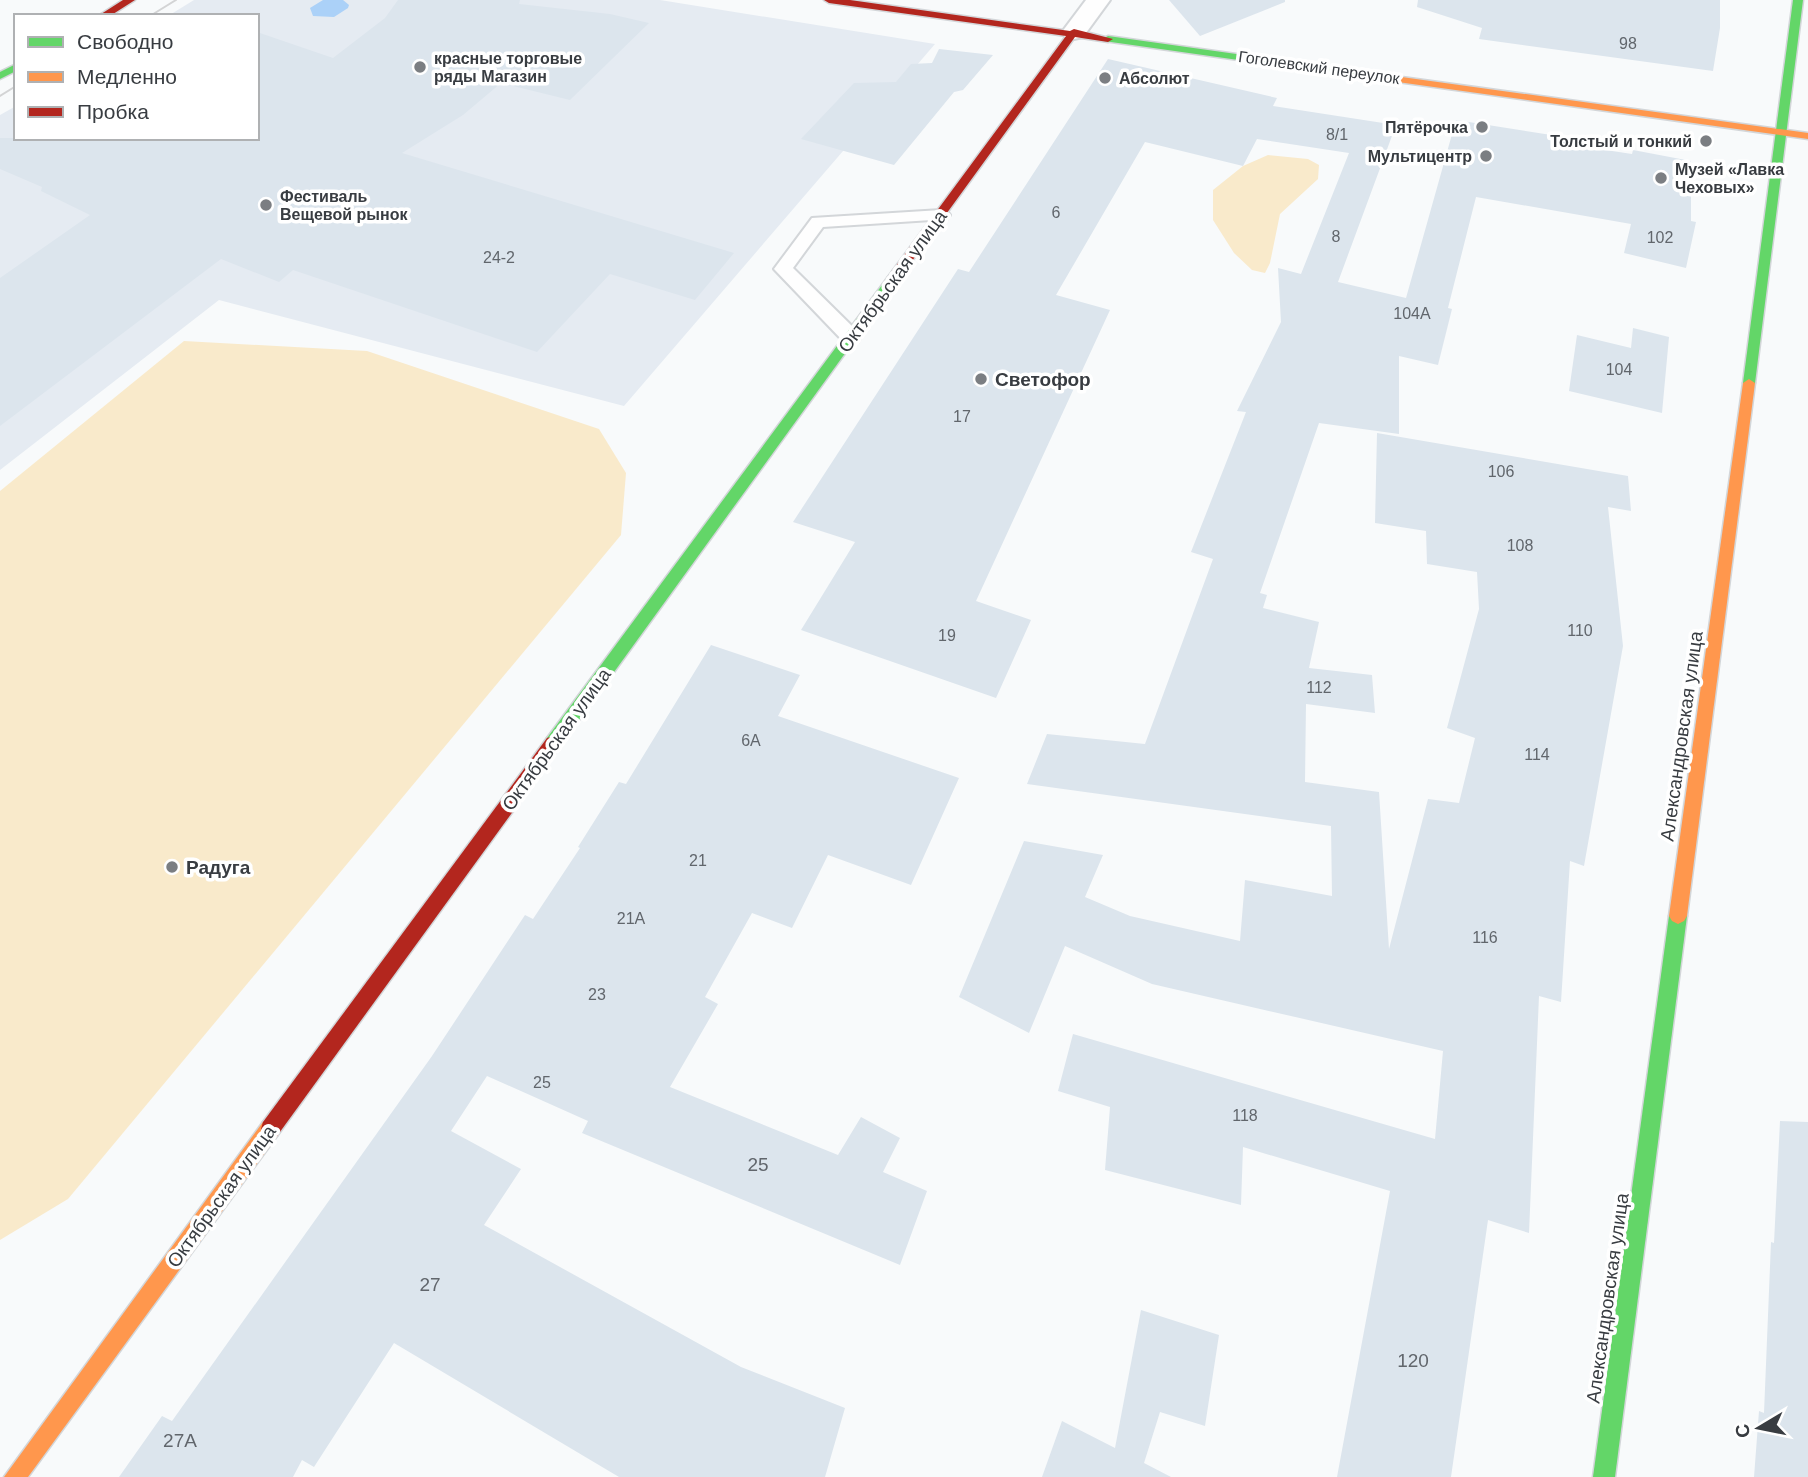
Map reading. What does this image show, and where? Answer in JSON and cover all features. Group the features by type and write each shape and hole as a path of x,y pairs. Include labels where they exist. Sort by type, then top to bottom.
{"main road":[{"path":"106,14 130,0"},
{"name":"Гоголевский переулок","path":"829,0 1808,136"},
{"name":"Александровская улица","path":"1604,1477 1783,133 1798,0"},
{"name":"Октябрьская улица","path":"15,1477 1074,32"}],"street":[{"name":"Октябрьская улица","path":"1074,32 1098,0"}],"lane":[{"path":"851,337 783,269 818,222 941,215"}],"shaded area":[{"path":"194,0 660,0 935,44 624,406 219,300 0,470 0,115 14,107 14,140 259,140 259,14 171,14"},
{"path":"1268,155 1308,159 1319,165 1318,179 1280,214 1270,263 1265,273 1252,270 1234,253 1213,220 1213,190 1243,166"},
{"name":"Радуга","path":"184,341 367,351 599,429 626,473 621,535 68,1199 0,1240 0,491"}],"water":[{"path":"323,0 343,0 349,5 334,17 313,16 310,8"}],"building":[{"path":"398,0 520,0 519,4 610,14 649,23 570,100 501,83 463,115 402,153 734,253 695,300 610,274 537,352 293,270 279,282 221,259 0,426 0,278 90,215 41,191 42,187 0,169 0,138 259,140 259,33 333,58 385,18"},
{"path":"1169,0 1285,0 1285,2 1200,36"},
{"path":"1418,0 1720,0 1720,28 1713,71 1479,39 1482,28 1417,7"},
{"path":"939,49 993,55 963,90 954,92 894,165 801,139 854,83 896,82 911,64 932,63"},
{"path":"1108,59 1277,98 1273,106 1396,125 1338,282 1406,298 1456,120 1564,137 1566,144 1632,154 1633,150 1691,161 1691,221 1696,222 1686,268 1624,253 1631,224 1476,197 1448,308 1452,309 1438,365 1399,356 1399,434 1319,423 1260,593 1267,595 1263,608 1319,622 1309,668 1372,675 1375,713 1306,704 1305,782 1379,792 1389,949 1428,799 1459,803 1475,738 1447,728 1479,609 1477,572 1427,564 1426,531 1375,523 1377,433 1628,476 1631,511 1608,507 1623,646 1584,866 1570,861 1561,1002 1539,996 1529,1233 1488,1220 1451,1477 1337,1477 1390,1191 1243,1147 1241,1205 1105,1170 1110,1107 1058,1091 1073,1034 1435,1139 1443,1051 1152,984 1065,946 1029,1033 959,997 1024,841 1103,855 1085,897 1130,916 1240,941 1245,880 1332,896 1331,826 1027,784 1047,734 1145,744 1213,559 1191,552 1246,412 1237,411 1281,322 1278,268 1301,274 1349,153 1257,139 1243,166 1145,142 1056,295 1110,310 976,601 1031,620 996,698 801,630 855,542 793,522 958,269 969,272"},
{"path":"1633,328 1669,337 1662,413 1569,391 1577,335 1631,348"},
{"path":"711,645 800,675 778,716 959,778 911,885 828,855 792,928 752,913 705,997 718,1004 670,1087 838,1155 861,1117 900,1138 883,1172 927,1191 900,1265 582,1133 588,1121 487,1076 451,1131 521,1169 484,1225 741,1367 845,1408 825,1477 619,1477 394,1343 314,1467 302,1460 293,1477 119,1477 162,1416 172,1421 432,1056 525,915 533,919 619,782 626,784"},
{"path":"1780,1121 1808,1122 1808,1477 1754,1477 1759,1411 1764,1413 1771,1242 1774,1243"},
{"path":"1141,1310 1219,1335 1205,1426 1160,1412 1144,1463 1171,1477 1042,1477 1062,1421 1115,1448"}],"tram line":[{"path":"153,14 176,0"},
{"path":"0,96 14,87"}],"traffic: fast":[{"path":"1749,383 1798,0"},
{"path":"1108,39 1380,77"},
{"path":"0,76 14,68"},
{"path":"553,743 892,280"},
{"path":"1604,1477 1678,916"}],"traffic: slow":[{"path":"1380,77 1808,136"},
{"path":"1678,916 1749,383"},
{"path":"15,1477 270,1129"}],"traffic: jam":[{"path":"106,14 130,0"},
{"path":"829,0 1108,39"},
{"path":"892,280 1074,32"},
{"path":"270,1129 553,743"}],"place":[{"name":"красные торговые ряды Магазин","path":"420,67"},
{"name":"Абсолют","path":"1105,78"},
{"name":"Пятёрочка","path":"1482,127"},
{"name":"Толстый и тонкий","path":"1706,141"},
{"name":"Мультицентр","path":"1486,156"},
{"name":"Музей «Лавка Чеховых»","path":"1661,178"},
{"name":"Фестиваль Вещевой рынок","path":"266,205"},
{"name":"Светофор","path":"981,379"},
{"name":"Радуга","path":"172,867"}]}
